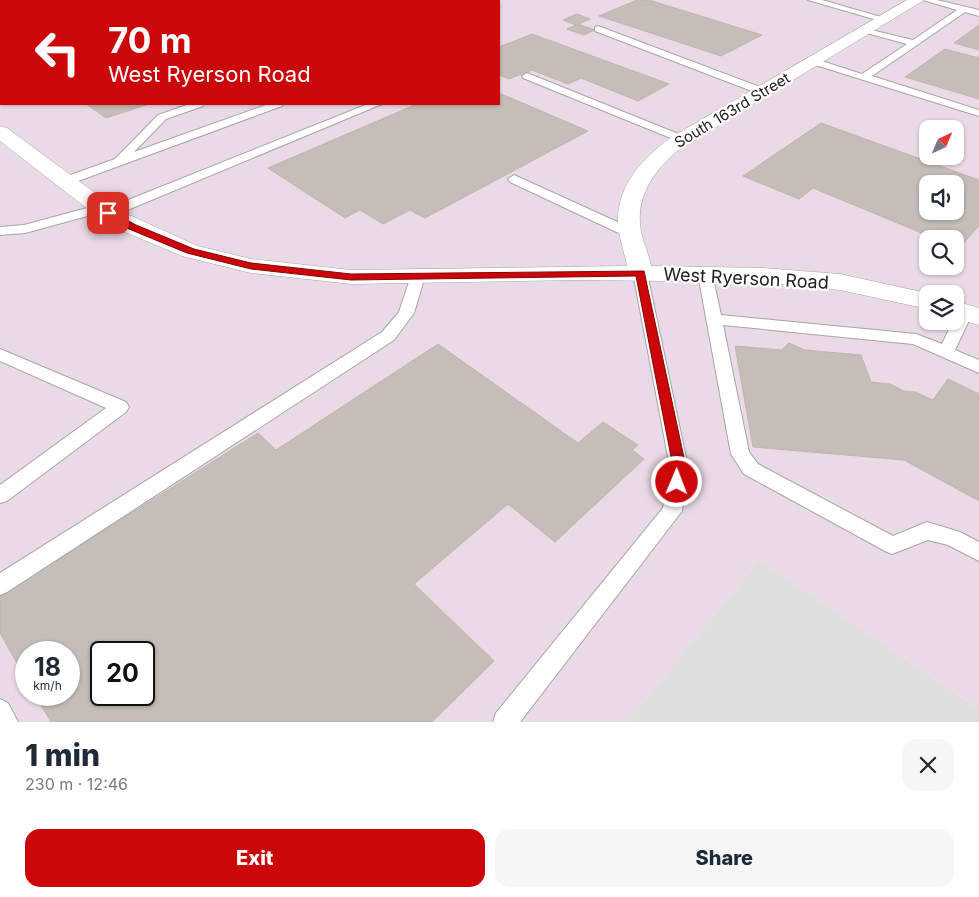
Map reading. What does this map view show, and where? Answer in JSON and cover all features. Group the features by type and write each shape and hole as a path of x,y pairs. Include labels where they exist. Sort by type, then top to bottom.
{"street":[{"name":"South 163rd Street","path":"640,273 639,262 630,233 628,209 634,188 655,160 682,139 917,0"},
{"name":"West Ryerson Road","path":"0,132 105,211 132,227 190,251 235,263 351,277 640,273 763,275 823,280 919,299"}],"lane":[{"path":"812,0 884,19"},
{"path":"927,0 979,13"},
{"path":"864,77 964,9"},
{"path":"598,29 761,91"},
{"path":"866,30 914,43"},
{"path":"812,61 979,113"},
{"path":"527,76 682,139"},
{"path":"118,162 162,117 196,105"},
{"path":"66,181 275,105"},
{"path":"0,231 25,229 105,211 374,105"},
{"path":"514,179 630,233"},
{"path":"505,722 672,511 679,467 640,273"},
{"path":"705,274 740,454 751,470 892,545 926,532 953,538 979,552"},
{"path":"0,585 388,336 406,313 418,276"},
{"path":"946,352 966,313"},
{"path":"713,319 916,339 979,367"},
{"path":"0,355 120,407 0,495"},
{"path":"0,711 6,722"}],"shaded area":[{"path":"500,0 979,0 979,709 759,560 627,722 0,722 0,105 500,105"},
{"path":"759,560 979,709 979,722 627,722"}],"building":[{"path":"637,0 649,0 762,35 721,56 599,16"},
{"path":"577,14 590,19 576,25 563,20"},
{"path":"578,24 595,30 584,35 567,29"},
{"path":"979,25 979,50 954,43"},
{"path":"532,34 669,84 638,101 581,78 568,84 532,70 509,79 500,75 500,47"},
{"path":"945,49 979,58 979,99 905,77"},
{"path":"500,93 588,131 425,218 410,210 383,224 360,210 345,218 268,168 415,105 500,105"},
{"path":"87,105 146,105 106,118"},
{"path":"821,123 919,158 919,165 937,165 979,180 979,226 964,242 964,230 919,230 919,232 813,188 799,199 743,176"},
{"path":"789,343 805,350 861,355 871,382 890,384 904,391 915,392 933,400 948,379 979,394 979,501 904,460 753,447 735,346 782,350"},
{"path":"438,344 578,443 603,422 638,445 632,450 644,459 555,542 508,504 414,584 494,661 432,722 51,722 42,706 80,706 80,641 15,641 15,660 0,633 0,596 258,433 276,450"}],"route":[{"path":"108,213 132,227 190,251 251,266 351,277 640,273 679,467 677,482"}]}
